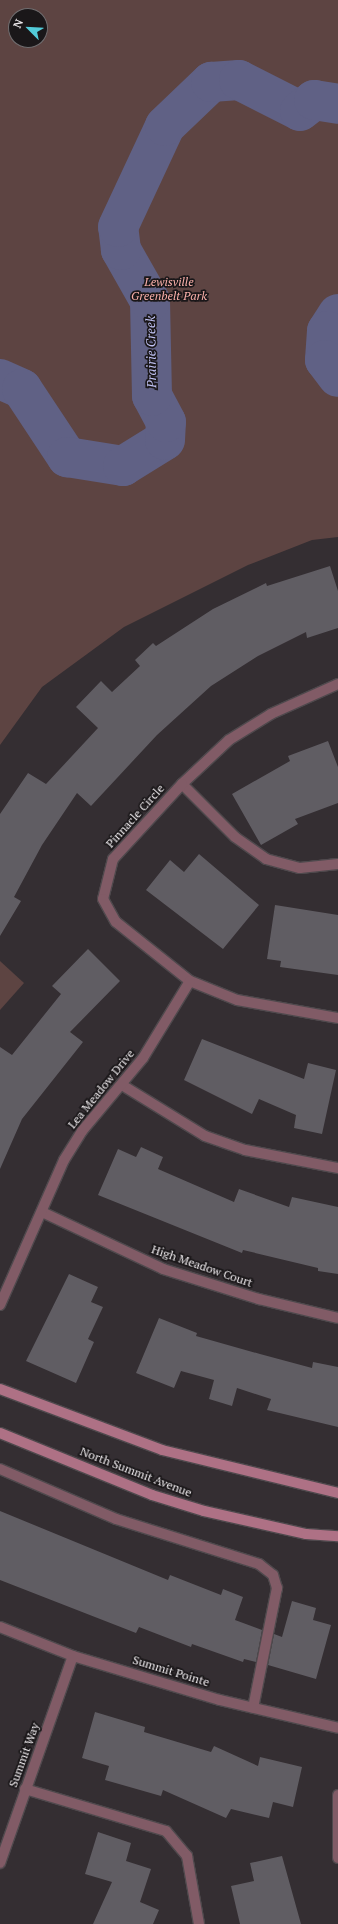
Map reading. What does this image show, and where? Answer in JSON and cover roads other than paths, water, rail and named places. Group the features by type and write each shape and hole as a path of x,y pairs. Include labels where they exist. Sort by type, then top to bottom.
{"main road":[{"path":"0,1389 162,1450 338,1493"},
{"name":"North Summit Avenue","path":"0,1433 152,1495 204,1511 306,1534 338,1536"}],"street":[{"name":"Pinnacle Circle","path":"338,684 271,714 229,740 182,784 113,859 103,899 116,922 190,981 237,1000 338,1018"},
{"path":"182,784 235,837 266,859 300,868 338,864"},
{"name":"Lea Meadow Drive","path":"0,1305 64,1160 82,1131 122,1085 190,981"},
{"path":"122,1085 205,1136 245,1150 338,1168"},
{"name":"High Meadow Court","path":"42,1212 163,1269 338,1318"},
{"path":"0,1469 116,1518 259,1564 273,1575 277,1588 253,1708"},
{"name":"Summit Pointe","path":"0,1627 74,1656 253,1708 338,1728"},
{"name":"Summit Way","path":"0,1863 25,1789 74,1656"},
{"path":"25,1789 166,1831 187,1856 199,1924"},
{"path":"338,1795 338,1858"}],"waterway":[{"name":"Prairie Creek","path":"0,379 22,389 67,457 123,466 165,440 166,422 152,396 150,301 121,250 118,227 165,126 211,82 239,80 300,111 314,100 338,104"},
{"name":"Prairie Creek","path":"338,314 327,331 325,360 338,377"}],"park label":[{"name":"Lewisville Greenbelt Park","path":"169,289"}]}
